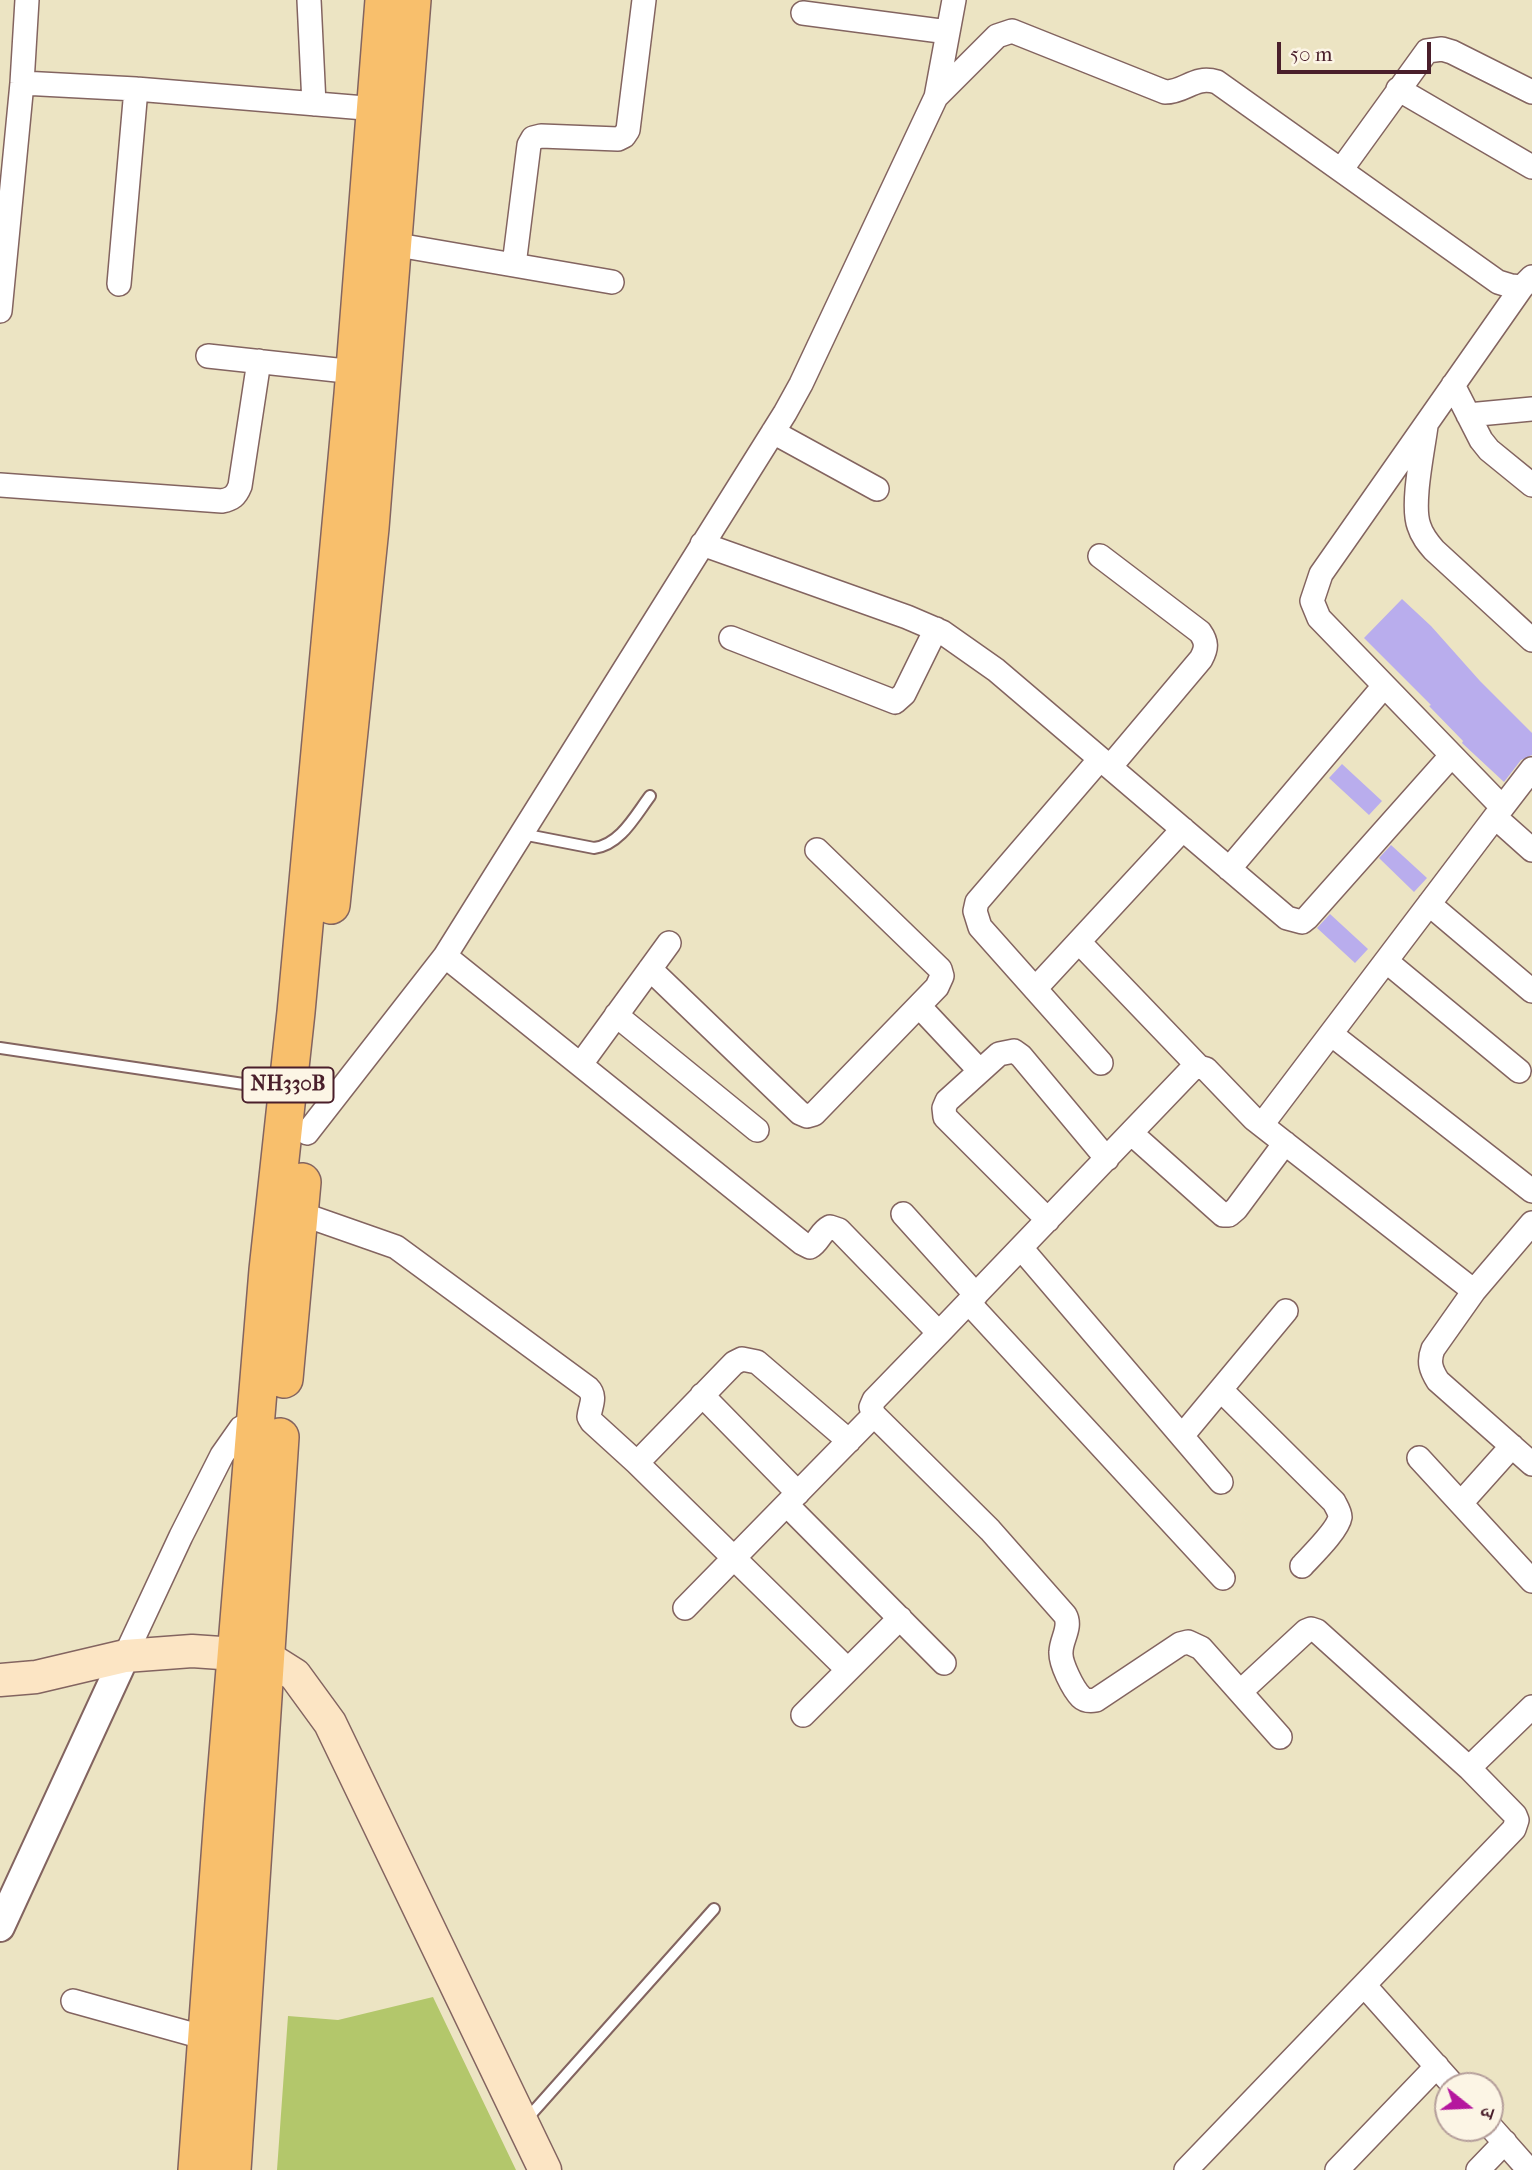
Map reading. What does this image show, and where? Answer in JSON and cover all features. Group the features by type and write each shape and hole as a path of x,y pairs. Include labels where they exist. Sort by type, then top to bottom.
{"highway":[{"name":"NH330B","path":"232,2170 251,1655 256,1421 268,1270 299,1093 370,528 391,244 384,0"},
{"name":"NH330B","path":"197,2170 206,2038 282,1409 307,1133 299,1093 355,372 389,110 412,0"}],"main road":[{"path":"0,1679 36,1677 125,1656 192,1651 251,1655 295,1675 330,1723 545,2170"}],"street":[{"path":"0,311 7,171 22,83 27,0"},
{"path":"309,0 314,104"},
{"path":"514,265 529,145 533,138 618,139 628,130 644,0"},
{"path":"307,1133 445,956 801,383 936,97 954,0"},
{"path":"803,13 948,32"},
{"path":"936,97 997,36 1012,31 1165,92 1173,92 1206,79 1217,82 1498,282 1511,286 1527,282"},
{"path":"1340,170 1427,51 1452,51 1531,90"},
{"path":"22,83 136,89 389,110"},
{"path":"119,285 136,89"},
{"path":"1398,89 1532,167"},
{"path":"391,244 612,282"},
{"path":"1527,282 1321,574 1312,601 1319,618 1451,756 1532,850"},
{"path":"208,356 355,372"},
{"path":"0,485 230,500 237,495 240,486 259,361"},
{"path":"1453,385 1489,450 1532,485"},
{"path":"1468,415 1532,409"},
{"path":"1426,424 1416,505 1418,524 1424,538 1532,639"},
{"path":"773,432 877,489"},
{"path":"702,544 936,629 996,670 1287,918 1302,922 1451,756"},
{"path":"1100,556 1200,632 1206,641 1206,650 1201,659 977,902 975,911 980,927 1101,1063"},
{"path":"731,638 895,702 904,694 936,629"},
{"path":"1229,869 1384,686"},
{"path":"1254,1119 1261,1122 1267,1118 1532,769"},
{"path":"1035,989 1183,830"},
{"path":"650,969 800,1112 807,1116 814,1114 940,982 940,969 817,850"},
{"path":"1430,904 1532,991"},
{"path":"1079,942 1199,1067 1206,1069 1254,1119 1474,1291"},
{"path":"581,1064 669,943"},
{"path":"445,956 803,1243 810,1247 816,1244 822,1231 830,1227 839,1230 940,1333"},
{"path":"1386,961 1519,1070"},
{"path":"919,1006 980,1071"},
{"path":"617,1015 757,1130"},
{"path":"1331,1034 1532,1191"},
{"path":"1048,1220 945,1116 947,1101 1006,1051 1013,1052 1021,1056 1107,1159"},
{"path":"1199,1067 1192,1069 874,1399 871,1407 874,1415 990,1530 1065,1615 1068,1625 1061,1645 1061,1662 1080,1696 1087,1700 1096,1700 1180,1644 1188,1642 1201,1648 1280,1737"},
{"path":"1131,1133 1223,1215 1229,1215 1236,1209 1285,1143"},
{"path":"299,1213 396,1247 593,1392 590,1412 592,1422 637,1462 848,1670"},
{"path":"903,1214 973,1299 1223,1578"},
{"path":"1532,1223 1474,1291 1433,1349 1429,1359 1431,1370 1438,1381 1532,1464"},
{"path":"1021,1248 1221,1482"},
{"path":"1182,1436 1286,1311"},
{"path":"637,1462 734,1363 742,1359 757,1362 849,1441"},
{"path":"1221,1390 1339,1510 1340,1518 1336,1526 1302,1566"},
{"path":"702,1395 900,1619 944,1663"},
{"path":"685,1608 874,1415"},
{"path":"0,1927 181,1536 222,1455 241,1429 256,1421"},
{"path":"1461,1503 1512,1446"},
{"path":"1419,1458 1532,1581"},
{"path":"803,1715 900,1619"},
{"path":"1186,2170 1514,1829 1517,1820 1469,1768 1317,1631 1306,1631 1240,1692"},
{"path":"1469,1768 1532,1707"},
{"path":"1364,1985 1442,2072"},
{"path":"73,2001 206,2038"},
{"path":"1337,2170 1437,2066"},
{"path":"1478,2170 1493,2142"},
{"path":"1504,2142 1530,2170"}],"lane":[{"path":"522,834 594,848 606,847 617,839 650,796"},
{"path":"0,1048 299,1093"},
{"path":"522,2124 714,1909"}],"green space":[{"path":"433,1997 516,2170 277,2170 288,2016 338,2020"}],"building":[{"path":"1402,599 1532,733 1532,755 1521,760 1504,782 1462,743 1429,706 1431,705 1364,638"},
{"path":"1342,764 1382,801 1369,815 1329,778"},
{"path":"1391,845 1427,878 1414,892 1379,858"},
{"path":"1330,914 1368,949 1355,963 1317,928"}]}
